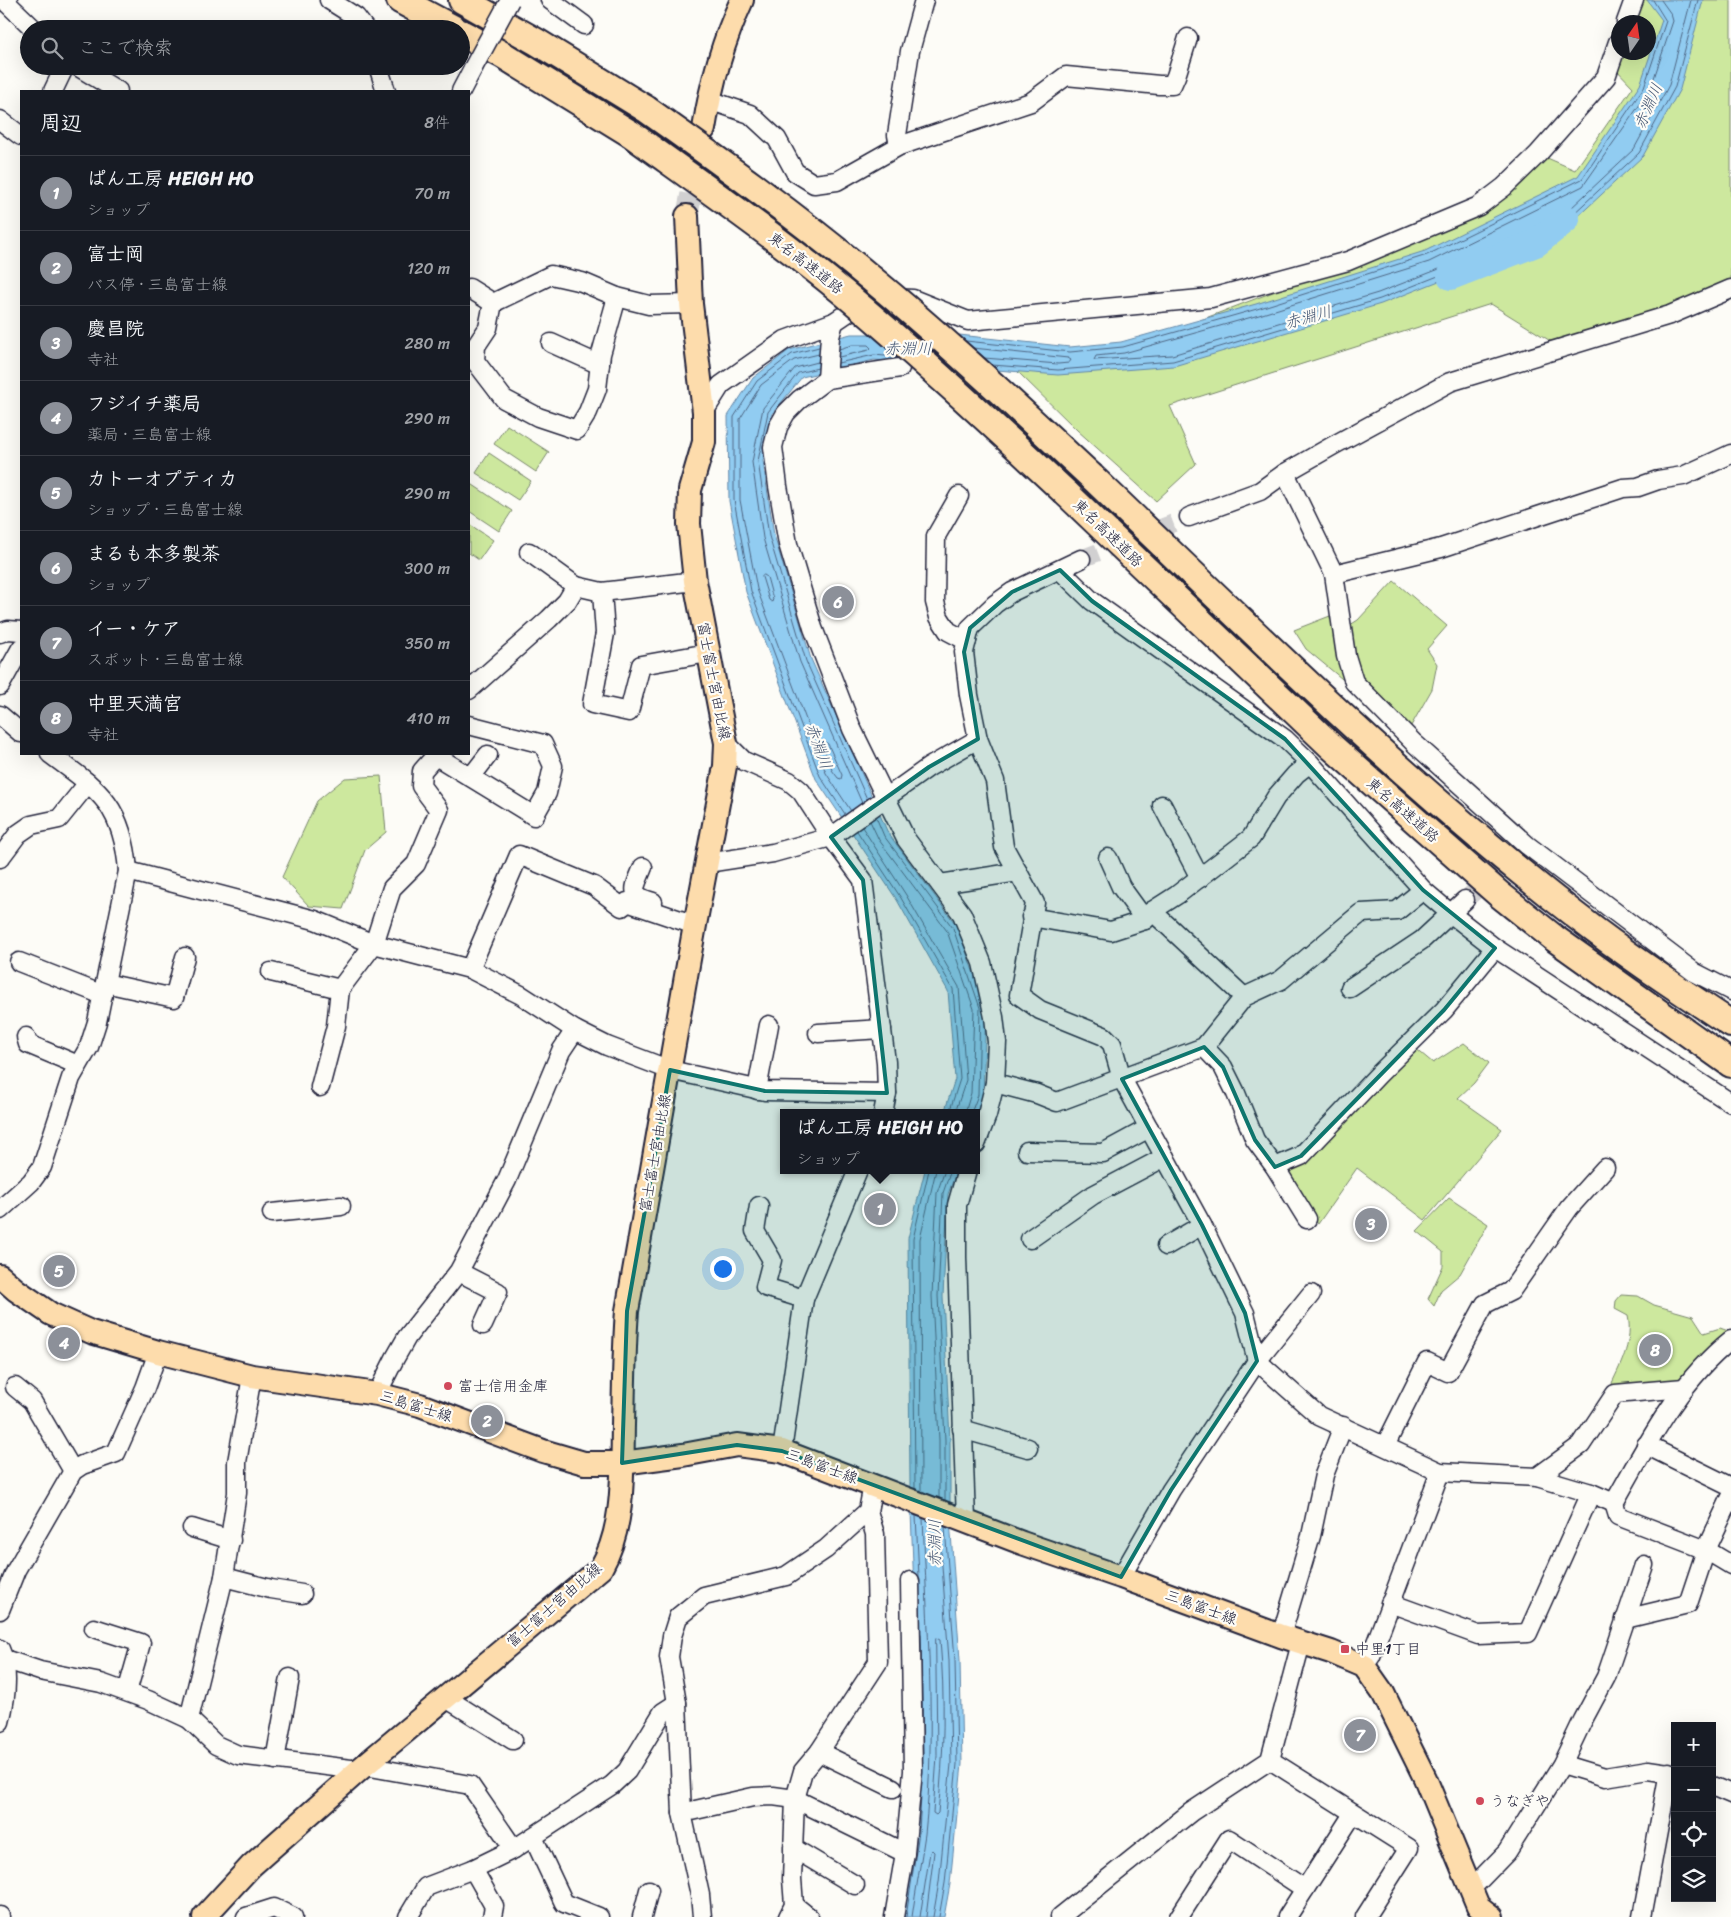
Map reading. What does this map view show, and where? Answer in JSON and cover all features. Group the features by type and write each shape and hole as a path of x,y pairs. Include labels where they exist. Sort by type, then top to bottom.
{"highway":[{"path":"400,0 437,20"},
{"name":"東名高速道路","path":"462,0 537,42 646,109 763,192 866,274 964,358 1399,767 1519,871 1576,916 1650,971 1731,1024"},
{"name":"東名高速道路","path":"470,38 503,55 631,134 748,218 843,293 943,378 1332,747 1500,895 1554,938 1731,1064"}],"main road":[{"path":"704,129 722,48 742,0"},
{"name":"富士富士宮由比線","path":"204,1917 251,1866 362,1768 601,1568 610,1552 618,1513 622,1463 624,1343 627,1310 696,920 726,766 726,743 695,581 689,524 690,490 704,442 704,412 691,304 687,216"},
{"name":"三島富士線","path":"0,1276 16,1290 51,1314 91,1332 158,1352 252,1376 377,1394 420,1405 544,1451 584,1463 622,1463 683,1455 737,1445 782,1451 964,1521 1291,1640 1331,1652 1364,1666"},
{"path":"1364,1666 1383,1693 1424,1778 1478,1909"}],"street":[{"path":"8,0 8,4 25,20"},
{"path":"329,0 358,20"},
{"path":"470,75 510,0"},
{"path":"550,0 584,25"},
{"path":"899,146 897,135 910,51 924,0"},
{"path":"1629,15 1634,0"},
{"path":"709,100 750,114 777,138 795,172 814,184 837,181 899,146 1031,102 1066,76 1172,85 1188,38"},
{"path":"704,412 721,385 785,340 832,330 871,297 913,299 968,322 1211,298 1348,261 1479,206 1504,187 1538,154 1606,77 1612,60"},
{"path":"53,90 61,75"},
{"path":"91,75 116,90"},
{"path":"381,75 386,90"},
{"path":"461,90 470,75"},
{"path":"0,120 20,135"},
{"path":"493,303 551,275 582,282 616,297 649,305 691,304"},
{"path":"470,289 493,303"},
{"path":"1189,516 1260,491 1285,473 1450,382 1670,315 1731,289"},
{"path":"493,303 488,328 476,346 475,361 504,399 538,417 577,430 588,412 597,389 601,354 616,297"},
{"path":"827,379 832,330"},
{"path":"551,343 600,365"},
{"path":"900,368 827,379 799,400 786,413 778,427 773,448 788,544 813,628 852,729 906,839 962,914 982,963 994,1017 996,1042 995,1083 980,1133"},
{"path":"1334,574 1442,548 1622,488 1638,487 1658,480 1683,476 1731,454"},
{"path":"1285,473 1334,574 1346,656 1354,682 1414,743 1527,845 1694,972 1731,991"},
{"path":"959,496 936,536 935,602 939,617 948,631 967,641"},
{"path":"529,552 576,586 602,592 695,581"},
{"path":"1081,559 1012,592 995,604 970,628 964,652 969,696 978,739 995,781 1004,846 1035,903 1031,917 1019,995 1040,1010 1104,1036 1112,1044 1122,1079 1202,1225 1245,1312 1257,1361 1319,1416 1440,1472 1538,1476 1591,1493 1614,1503"},
{"path":"1060,570 1092,601 1285,739 1310,763 1423,890 1450,913 1495,948 1731,1103"},
{"path":"470,689 549,619 567,601 576,586"},
{"path":"602,592 605,633 592,704 629,712 640,666 708,653"},
{"path":"0,633 8,630 20,631"},
{"path":"0,686 20,650"},
{"path":"0,715 20,732"},
{"path":"320,1087 336,1026 340,989 374,944 392,888 416,864 439,810 421,786 422,771 436,755 534,816 547,793 553,766 543,744 470,724"},
{"path":"707,863 773,853 830,837 929,768 978,739"},
{"path":"726,743 744,761 789,780 801,791 830,837 863,880 886,1062 887,1093 884,1109"},
{"path":"0,1210 31,1182 42,1167 70,1078 89,1047 98,1022 128,871 126,848 118,820 103,797 51,755"},
{"path":"471,777 488,755"},
{"path":"1031,917 1111,931 1149,915 1251,838 1276,797 1296,774 1310,763"},
{"path":"0,858 18,834 31,825 59,819 88,783"},
{"path":"1162,805 1200,878"},
{"path":"470,969 519,855 594,886 622,907 627,902 696,920"},
{"path":"1108,858 1120,887 1149,915 1244,997"},
{"path":"643,867 634,889 640,898 696,920"},
{"path":"128,871 315,920 374,944 470,969 522,996 575,1030 607,1046 670,1070 765,1091 887,1093"},
{"path":"940,884 1018,872"},
{"path":"995,1083 1037,1094 1057,1102 1204,1047 1244,997 1282,980 1361,913 1397,911 1423,890"},
{"path":"1350,988 1422,940 1465,900"},
{"path":"1275,1167 1301,1156 1379,1074 1444,1010 1495,948"},
{"path":"19,962 104,989 174,998 185,957"},
{"path":"271,972 340,989"},
{"path":"757,1090 769,1025"},
{"path":"818,1033 882,1028"},
{"path":"377,1394 407,1337 459,1272 507,1180 561,1051 575,1030"},
{"path":"26,1037 28,1044 78,1066"},
{"path":"1204,1047 1223,1067 1256,1140 1307,1219"},
{"path":"1027,1151 1103,1153 1149,1128"},
{"path":"1030,1239 1093,1195 1165,1157"},
{"path":"1385,1446 1427,1362 1448,1372 1485,1304 1511,1291 1569,1208 1605,1168"},
{"path":"782,1451 804,1298 856,1174"},
{"path":"964,1521 957,1205 966,1174"},
{"path":"272,1213 341,1206"},
{"path":"759,1206 755,1231 772,1260 765,1287 804,1298"},
{"path":"1166,1246 1202,1225"},
{"path":"459,1272 498,1292 483,1325"},
{"path":"1121,1577 1171,1490 1257,1361 1311,1294"},
{"path":"1731,1340 1712,1355 1684,1388 1646,1445 1614,1503 1618,1516 1706,1550 1731,1566"},
{"path":"0,1610 16,1570 73,1471 82,1465 116,1453 146,1388 158,1352"},
{"path":"189,1720 224,1577 231,1540 238,1493 237,1462 252,1376"},
{"path":"15,1387 32,1401 73,1471"},
{"path":"1538,1476 1581,1445 1615,1394 1684,1388"},
{"path":"1060,1917 1191,1812 1270,1760 1291,1640 1324,1475 1343,1426"},
{"path":"962,1429 1028,1448"},
{"path":"1646,1445 1731,1487"},
{"path":"1364,1666 1371,1656 1440,1472"},
{"path":"809,1917 791,1911 795,1799 804,1771 819,1752 878,1662 875,1534 868,1511 873,1485"},
{"path":"1390,1603 1478,1635 1528,1633 1591,1493"},
{"path":"1625,1619 1688,1604 1706,1550 1731,1497"},
{"path":"702,1917 700,1895 682,1812 677,1703 669,1657 672,1636 679,1615 704,1596 786,1576 826,1549 868,1511"},
{"path":"192,1528 231,1540"},
{"path":"1478,1909 1507,1852 1562,1764 1606,1677 1644,1565"},
{"path":"224,1577 270,1589 302,1594"},
{"path":"894,1917 905,1853 913,1771 910,1581"},
{"path":"94,1628 142,1642 126,1692"},
{"path":"0,1722 6,1700 2,1654 40,1671 101,1683 148,1700 189,1720 216,1745 238,1756 362,1768 470,1784 514,1849"},
{"path":"274,1760 290,1678"},
{"path":"446,1698 513,1740"},
{"path":"408,1917 426,1887 473,1869 514,1849 612,1784 627,1771 663,1712 677,1703"},
{"path":"819,1752 893,1788"},
{"path":"1270,1760 1409,1848 1364,1917"},
{"path":"1562,1764 1605,1777 1648,1770 1671,1773"},
{"path":"1642,1917 1671,1778"},
{"path":"1716,1788 1731,1794"},
{"path":"682,1812 753,1797 774,1796 795,1799 905,1853"},
{"path":"1287,1917 1353,1814"},
{"path":"533,1837 564,1903 599,1917"},
{"path":"1180,1917 1229,1839 1305,1890"},
{"path":"793,1848 854,1885"},
{"path":"473,1869 494,1906 492,1917"},
{"path":"642,1917 649,1890"},
{"path":"246,1917 274,1908 292,1916"}],"highlighted area":[{"path":"1060,570 1092,601 1285,739 1423,890 1495,948 1444,1010 1301,1156 1275,1167 1255,1140 1223,1067 1204,1047 1122,1079 1202,1225 1245,1313 1257,1361 1171,1490 1121,1577 782,1451 737,1445 622,1463 627,1311 670,1070 765,1091 887,1093 863,880 831,837 929,767 978,739 964,652 970,628 1012,592"}],"green space":[{"path":"1643,0 1731,0 1731,280 1643,321 1552,342 1491,304 1170,406 1196,464 1156,501 1077,430 1017,371 1087,364 1291,285 1479,206 1538,154 1575,170 1633,87 1614,67 1618,60 1656,60 1656,15 1637,15"},
{"path":"507,425 549,452 536,472 494,444"},
{"path":"489,453 531,481 518,500 476,473"},
{"path":"470,483 512,511 499,531 470,512"},
{"path":"470,525 493,540 479,560 470,554"},
{"path":"1394,581 1447,626 1427,649 1437,664 1432,689 1407,733 1306,649 1294,630 1330,616 1336,634 1358,620"},
{"path":"381,776 386,832 365,850 343,909 309,906 282,877 317,801 345,778"},
{"path":"1464,1043 1489,1063 1474,1083 1458,1098 1502,1129 1425,1220 1357,1168 1318,1224 1281,1170 1415,1048 1433,1063"},
{"path":"1449,1198 1488,1224 1460,1274 1441,1290 1434,1306 1428,1299 1443,1266 1443,1252 1417,1231"},
{"path":"1621,1295 1638,1296 1654,1305 1693,1316 1704,1333 1720,1328 1731,1332 1682,1384 1618,1394 1612,1383 1623,1359 1629,1334 1628,1316 1615,1309 1616,1301"}],"water":[{"path":"1647,0 1703,0 1680,89 1643,156 1560,233 1381,304 1174,366 1058,375 874,360 802,377 772,414 763,461 774,535 811,659 888,833 957,926 986,1008 983,1096 978,1109 945,1109 955,1079 948,991 897,900 816,779 746,592 729,501 728,416 753,378 789,350 851,334 950,334 1070,347 1121,342 1256,304 1425,251 1578,176 1640,85 1648,60 1656,60 1656,38 1662,20"},
{"path":"924,1174 956,1174 948,1194 943,1296 950,1440 950,1519 960,1660 962,1764 950,1884 944,1917 901,1917 917,1671 910,1485 908,1238"}],"waterway":[{"name":"赤淵川","path":"1451,276 1536,243 1566,219"}],"tunnel":[{"path":"687,216 704,131"},
{"path":"1081,559 1189,517"},
{"path":"1465,900 1527,845"}],"place":[{"name":"まるも本多製茶","path":"838,602"},
{"name":"ぱん工房 HEIGH HO","path":"880,1209"},
{"name":"慶昌院","path":"1371,1224"},
{"name":"カトーオプティカ","path":"59,1271"},
{"name":"フジイチ薬局","path":"64,1343"},
{"name":"中里天満宮","path":"1655,1350"},
{"name":"富士信用金庫","path":"448,1386"},
{"name":"富士岡","path":"487,1421"},
{"name":"中里1丁目","path":"1345,1649"},
{"name":"イー・ケア","path":"1360,1735"},
{"name":"うなぎや","path":"1480,1801"}]}
